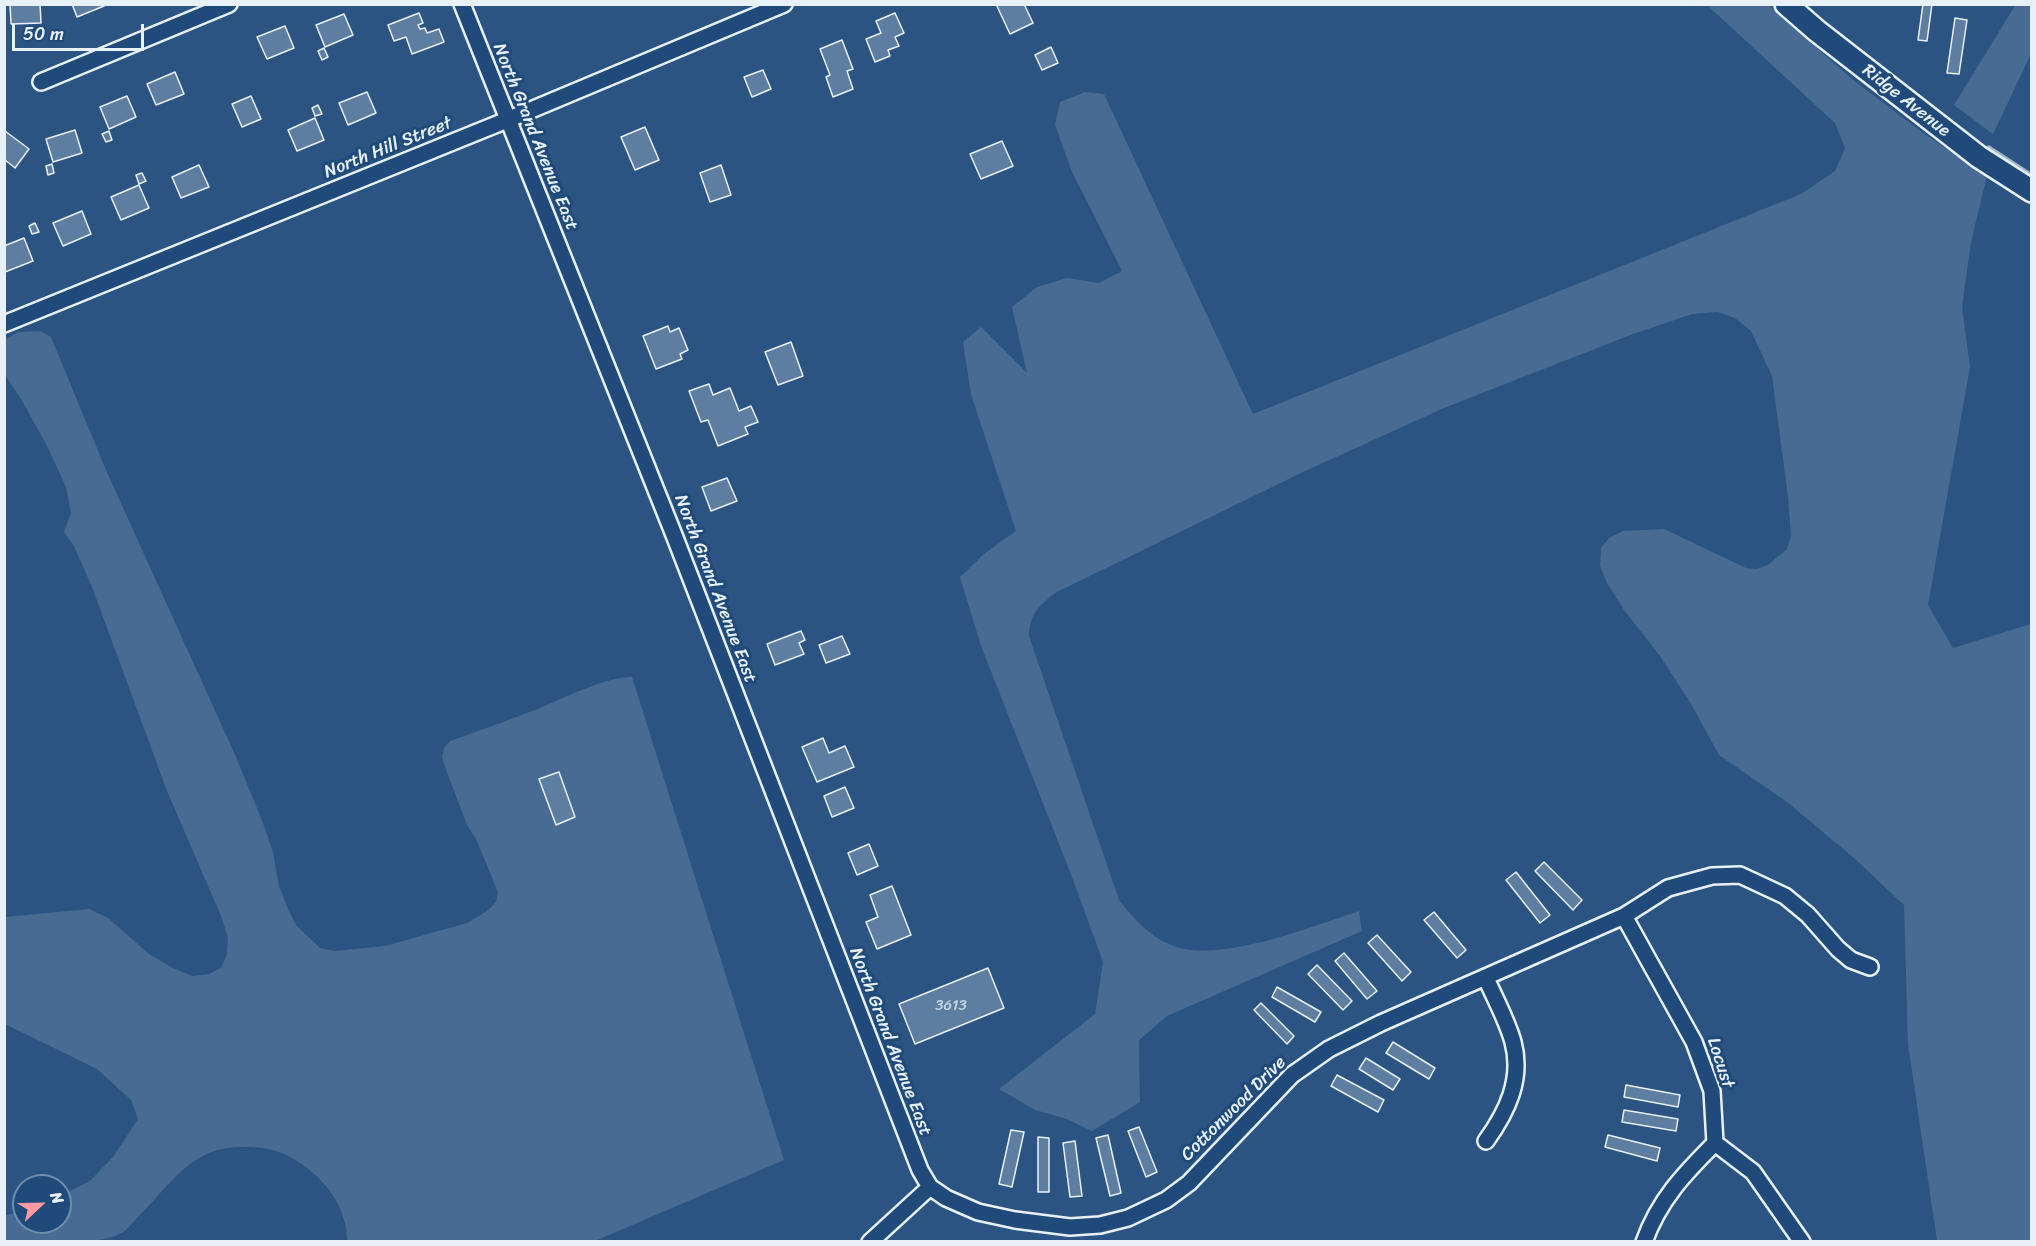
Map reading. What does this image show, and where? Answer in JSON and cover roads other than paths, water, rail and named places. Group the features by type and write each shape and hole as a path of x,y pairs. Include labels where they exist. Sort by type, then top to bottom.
{"street":[{"path":"41,82 229,4"},
{"name":"North Grand Avenue East","path":"462,4 674,535 913,1153 930,1187"},
{"name":"North Hill Street","path":"4,324 507,120 784,4"},
{"name":"Ridge Avenue","path":"1786,4 1817,32 1979,157 2031,191"},
{"name":"Cottonwood Drive","path":"930,1187 946,1198 978,1212 1070,1234 1128,1218 1166,1200 1189,1183 1292,1075 1329,1049 1381,1023 1624,916 1668,888 1712,876 1740,875 1785,896 1808,915 1851,960 1870,967"},
{"name":"Locust","path":"1624,916 1694,1042 1712,1091 1714,1143"},
{"path":"1486,978 1513,1042 1516,1068 1512,1091 1502,1119 1486,1141"},
{"path":"1644,1242 1653,1218 1677,1182 1714,1143 1753,1172 1802,1242"},
{"path":"871,1241 930,1187"}],"waterway":[{"path":"1989,148 2032,176"}]}
